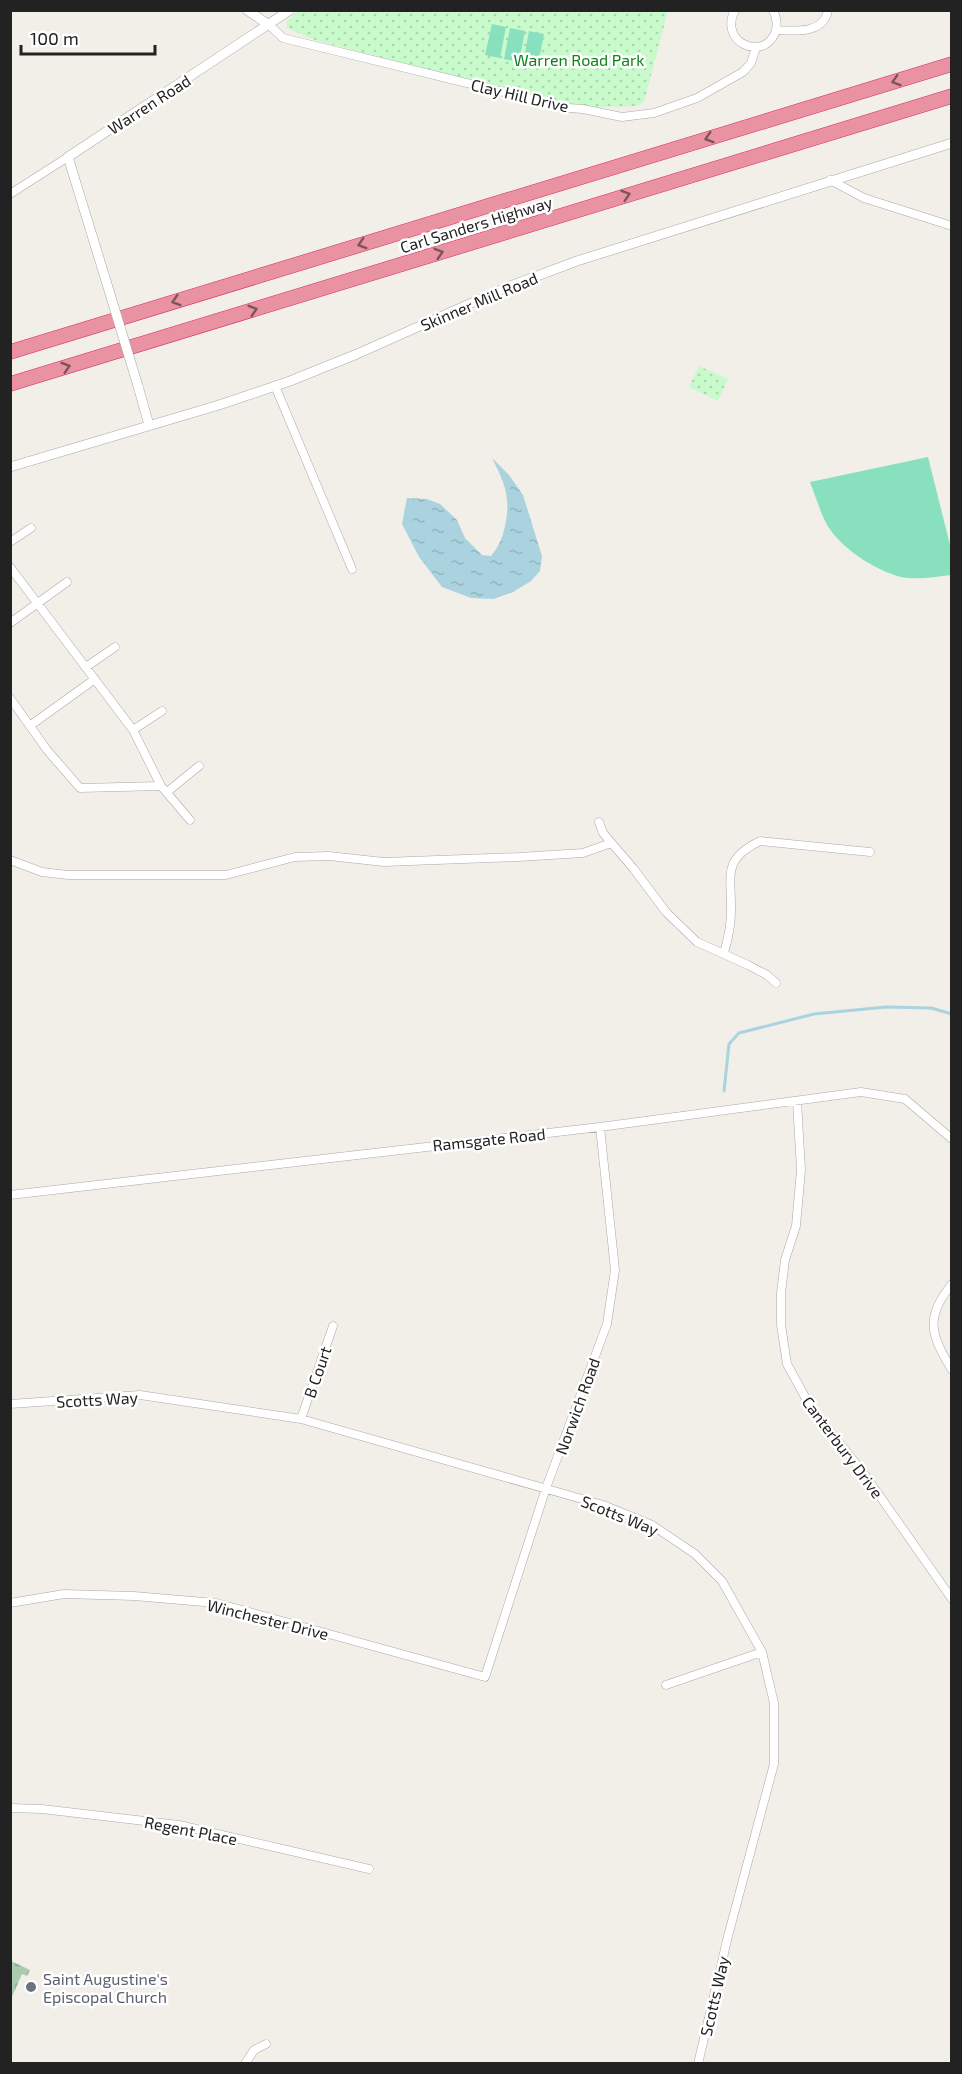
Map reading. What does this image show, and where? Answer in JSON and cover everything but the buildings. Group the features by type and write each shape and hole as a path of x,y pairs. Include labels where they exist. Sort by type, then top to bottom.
{"highway":[{"name":"Carl Sanders Highway","path":"10,352 951,64"},
{"name":"Carl Sanders Highway","path":"10,384 951,96"}],"street":[{"path":"247,10 268,25"},
{"name":"Warren Road","path":"10,194 290,10"},
{"path":"735,10 731,22 732,33 742,44 756,47"},
{"path":"772,10 777,20 777,30 792,31 815,28 826,19 828,10"},
{"name":"Clay Hill Drive","path":"268,25 283,38 569,108 622,117 654,113 697,98 743,72 751,63 756,47 768,43 777,30"},
{"name":"Skinner Mill Road","path":"10,467 219,405 275,386 320,370 485,296 567,265 951,143"},
{"path":"68,157 149,425"},
{"path":"830,180 864,198 951,226"},
{"path":"275,386 352,569"},
{"path":"10,542 31,528"},
{"path":"10,567 133,730 164,789 190,820"},
{"path":"10,623 68,582"},
{"path":"86,667 116,647"},
{"path":"31,725 95,679"},
{"path":"10,698 47,750 80,788 164,789 199,766"},
{"path":"133,730 162,711"},
{"path":"599,822 603,833 622,853 666,912 697,942 767,975 776,983"},
{"path":"724,953 731,920 730,872 736,859 749,847 760,841 870,852"},
{"path":"10,860 42,872 69,875 226,875 296,858 329,856 384,862 519,857 583,852 611,843"},
{"name":"Ramsgate Road","path":"10,1195 600,1127 861,1092 905,1099 951,1139"},
{"name":"Canterbury Drive","path":"797,1101 801,1170 796,1226 785,1260 781,1293 781,1325 786,1364 810,1406 865,1475 951,1599"},
{"name":"Norwich Road","path":"485,1677 546,1488 607,1324 615,1270 600,1127"},
{"path":"951,1284 937,1301 933,1327 937,1346 951,1370"},
{"name":"B Court","path":"301,1419 333,1326"},
{"name":"Scotts Way","path":"10,1404 140,1395 301,1419 603,1505 652,1525 695,1554 722,1581 762,1652 774,1703 774,1764 728,1936 698,2064"},
{"name":"Winchester Drive","path":"10,1603 64,1594 134,1596 216,1604 485,1677"},
{"path":"666,1685 762,1652"},
{"name":"Regent Place","path":"10,1808 42,1809 179,1825 369,1869"},
{"path":"245,2064 254,2050 266,2044"}],"green space":[{"name":"Warren Road Park","path":"299,10 668,11 644,102 637,106 569,108 315,40 287,28 287,21"},
{"path":"492,24 506,27 500,58 485,55"},
{"path":"510,28 525,31 519,62 504,59"},
{"path":"529,31 544,34 538,65 523,63"},
{"path":"699,366 728,379 718,401 689,387"},
{"path":"928,457 951,549 951,575 907,578 890,574 857,556 838,539 825,521 810,482"},
{"path":"11,1961 30,1970 27,1976 22,1974 11,1999"}],"water":[{"path":"492,458 509,475 523,495 542,556 540,571 531,581 513,592 494,599 471,598 442,587 419,557 402,524 407,498 427,499 440,504 457,520 465,538 482,555 491,556 503,535 507,516 507,499 503,483"}],"waterway":[{"path":"724,1091 729,1044 739,1033 814,1014 886,1007 931,1008 952,1014"}],"place":[{"name":"Saint Augustine's Episcopal Church","path":"31,1987"}]}
